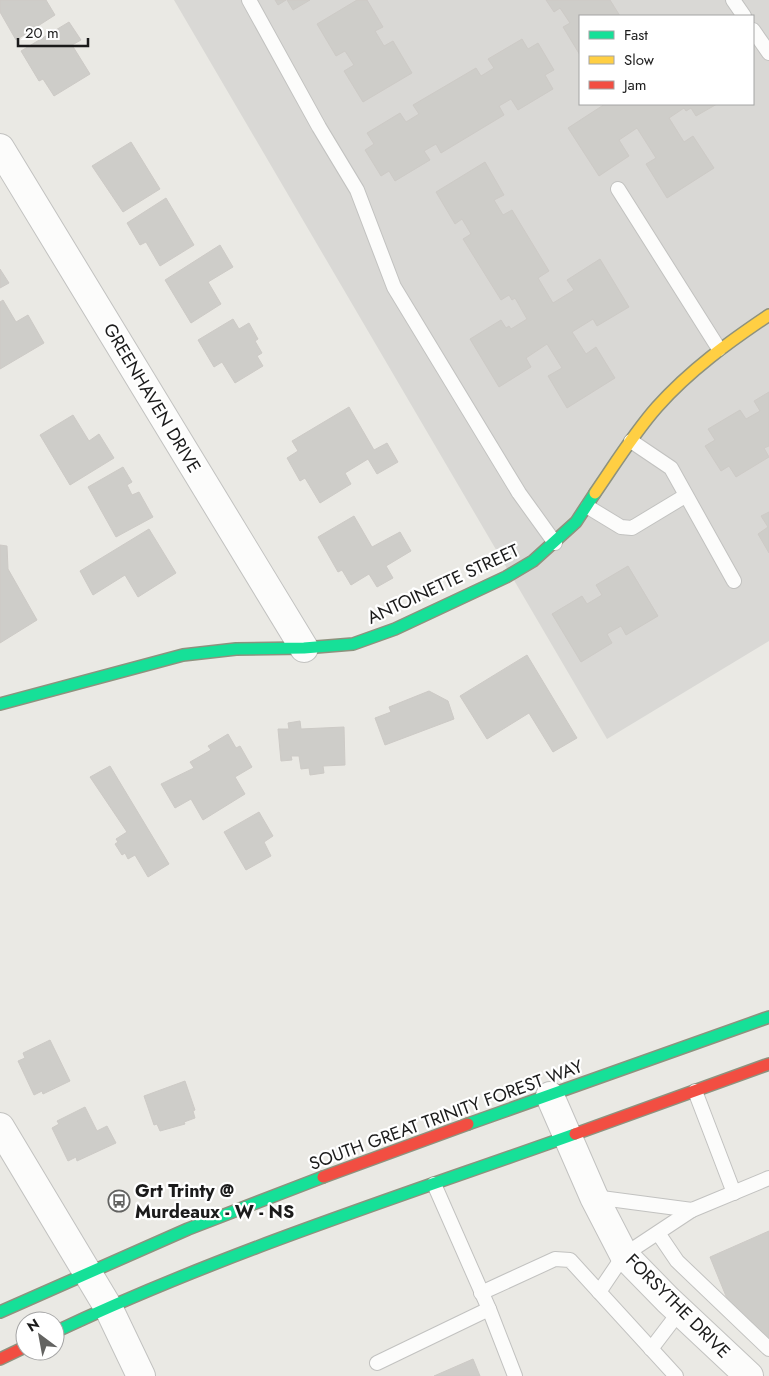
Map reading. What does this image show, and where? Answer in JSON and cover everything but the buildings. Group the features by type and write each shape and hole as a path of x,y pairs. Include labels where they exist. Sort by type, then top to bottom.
{"main road":[{"name":"ANTOINETTE STREET","path":"0,704 183,655 236,649 304,648 353,644 395,629 506,577 534,561 555,543 588,507 631,441 656,408 680,383 719,349 769,314"},
{"name":"SOUTH GREAT TRINITY FOREST WAY","path":"0,1312 87,1271 248,1205 769,1017"},
{"path":"65,1327 108,1307 252,1250 769,1064"},
{"path":"0,1359 15,1352"}],"street":[{"name":"GREENHAVEN DRIVE","path":"0,148 304,648"},
{"name":"FORSYTHE DRIVE","path":"550,1096 566,1137 624,1255 680,1311 750,1376"},
{"path":"0,1127 108,1307 141,1376"}],"lane":[{"path":"249,0 319,128 357,190 394,287 519,493 555,543"},
{"path":"734,0 743,15"},
{"path":"754,31 769,53"},
{"path":"618,189 719,349"},
{"path":"631,441 671,468 734,581"},
{"path":"588,507 621,528 632,528 685,496"},
{"path":"695,1090 734,1193"},
{"path":"599,1292 624,1255 692,1210 769,1178"},
{"path":"434,1184 516,1376"},
{"path":"594,1196 692,1210"},
{"path":"658,1233 677,1261 769,1349"},
{"path":"481,1293 555,1259 570,1260 676,1376"},
{"path":"377,1363 489,1310"},
{"path":"651,1349 680,1311"}],"shaded area":[{"path":"174,0 769,0 769,641 607,739"}],"traffic: fast":[{"path":"0,704 183,655 236,649 304,648 353,644 395,629 506,577 533,561 576,522 595,493"},
{"path":"468,1124 769,1017"},
{"path":"65,1327 182,1276 247,1251 575,1134"},
{"path":"0,1312 188,1229 323,1177"}],"traffic: slow":[{"path":"595,493 640,427 657,407 710,357 769,315"}],"traffic: jam":[{"path":"575,1134 769,1064"},
{"path":"323,1177 468,1124"},
{"path":"0,1359 15,1352"}],"place":[{"name":"Grt Trinty @ Murdeaux - W - NS","path":"119,1201"}]}
